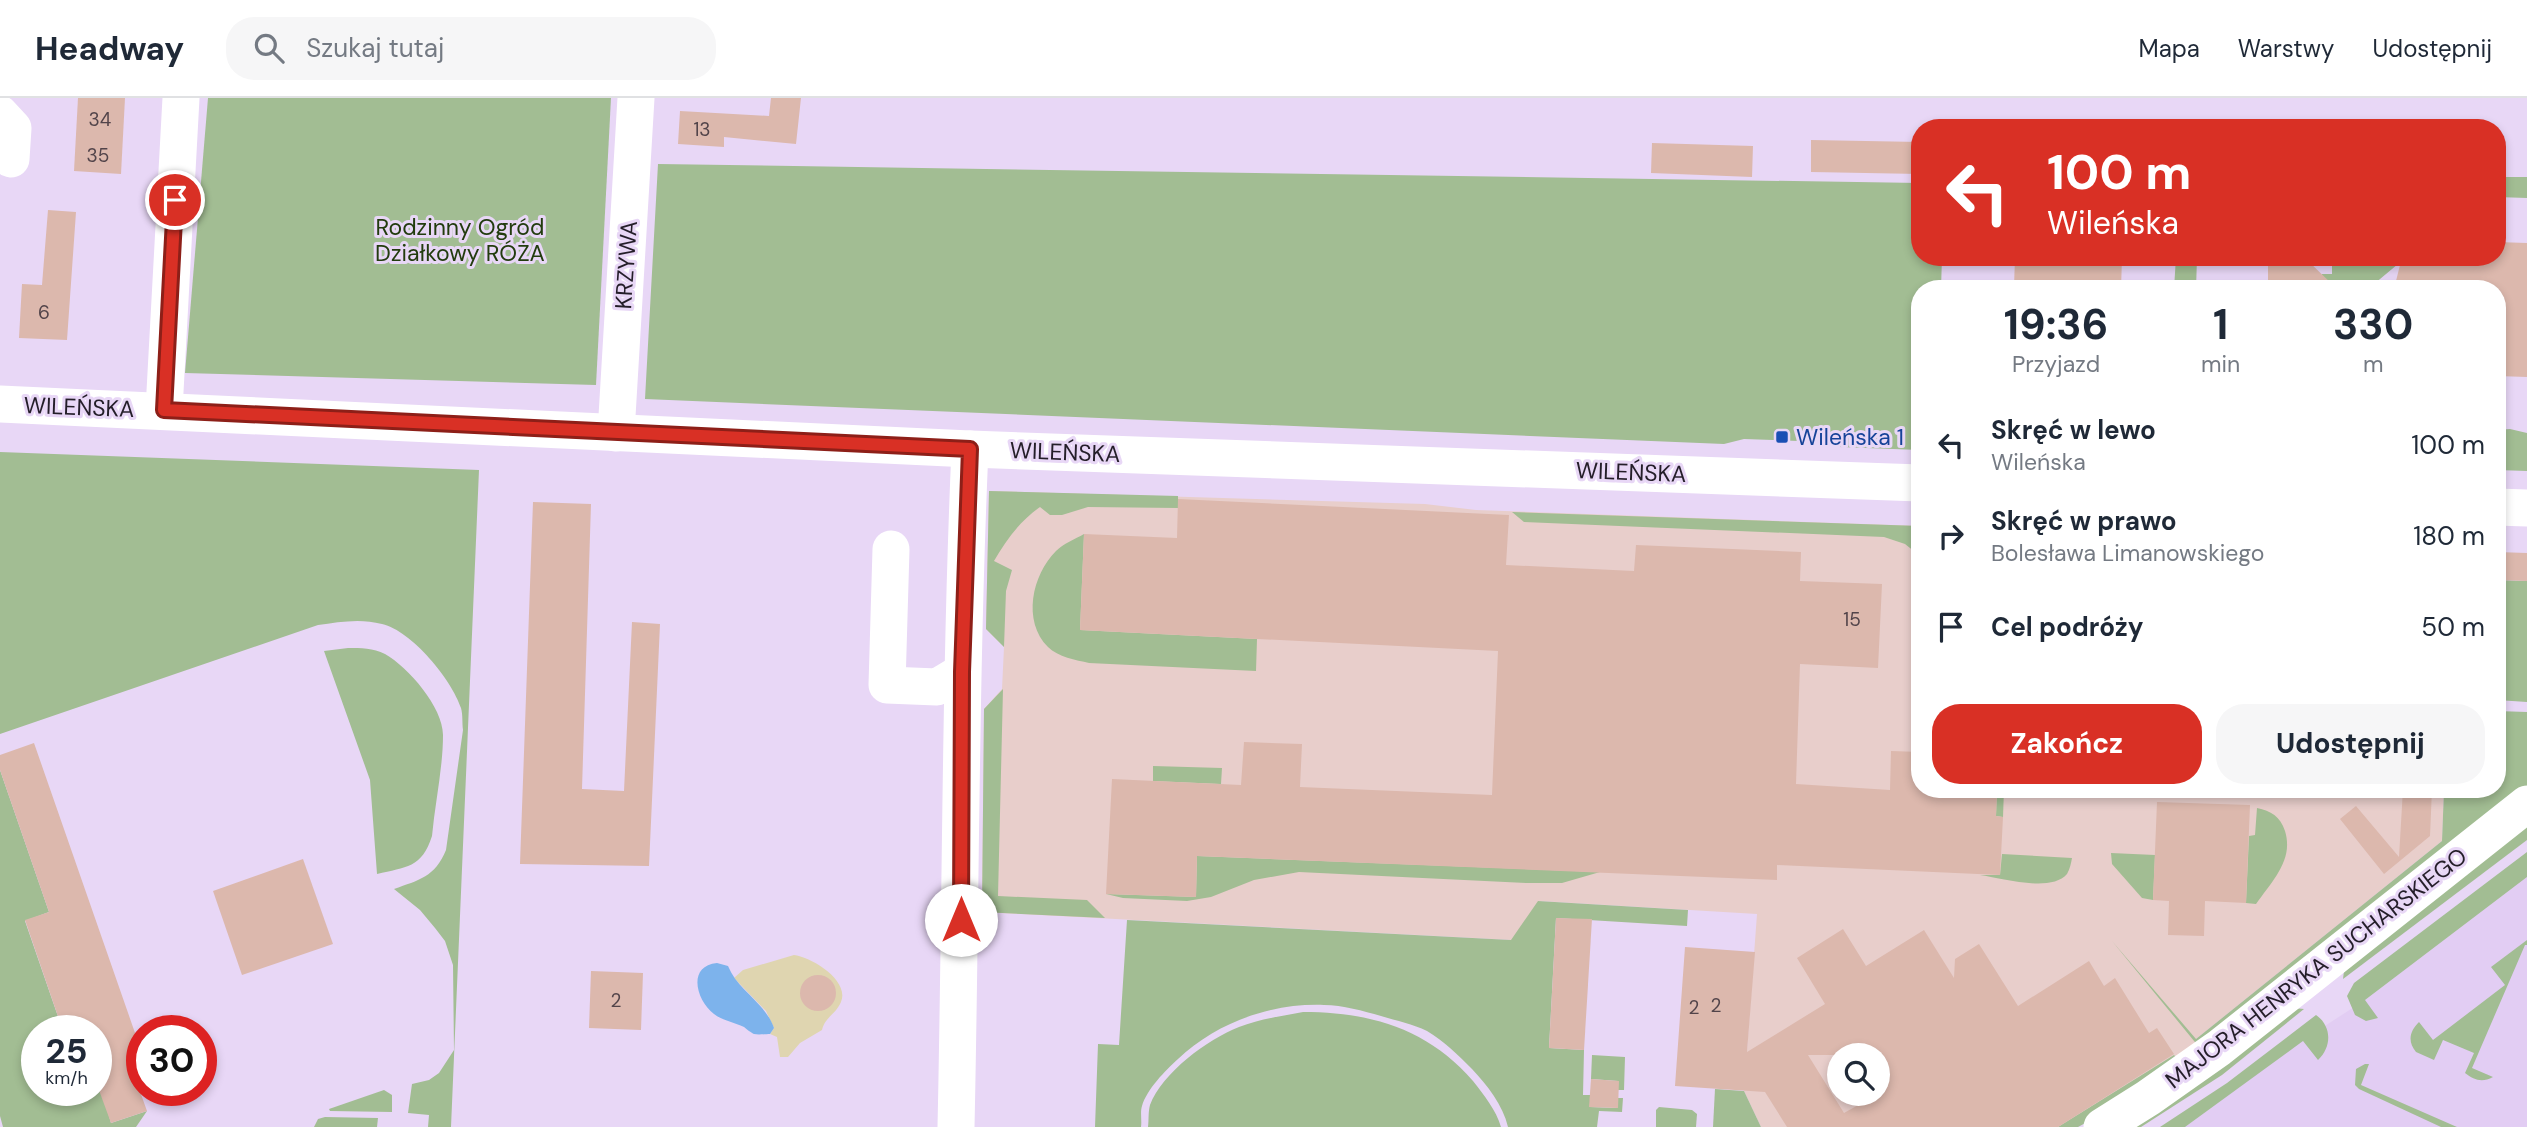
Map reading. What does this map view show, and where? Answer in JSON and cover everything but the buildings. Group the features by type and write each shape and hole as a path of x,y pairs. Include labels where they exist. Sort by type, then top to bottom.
{"street":[{"path":"164,410 181,98"},
{"name":"KRZYWA","path":"616,433 636,98"},
{"path":"0,114 13,128 11,159"},
{"name":"WILEŃSKA","path":"0,404 970,449 1911,483"},
{"path":"956,1127 961,908 962,672 970,449"},
{"path":"2506,507 2527,508"},
{"path":"891,549 887,685 937,687 962,672"},
{"name":"MAJORA HENRYKA SUCHARSKIEGO","path":"2102,1127 2218,1048 2527,804"}],"shaded area":[{"path":"989,491 1425,504 1476,510 1911,526 1911,798 2444,798 2442,841 2196,1039 2199,1047 2069,1127 1761,1127 1744,1091 1757,914 1539,901 1512,940 982,912 984,709 1002,689 1004,647 986,629"},
{"path":"2527,877 2527,1127 2185,1127 2303,1040 2365,1000"}],"green space":[{"name":"Rodzinny Ogród Działkowy RÓŻA","path":"208,98 611,98 596,385 185,373"},
{"path":"658,164 1911,183 1911,266 1942,266 1941,280 1911,280 1911,450 1839,447 1827,442 1744,439 1724,444 645,399"},
{"path":"2506,177 2527,177 2527,198 2506,197"},
{"path":"2175,266 2197,266 2196,280 2175,280"},
{"path":"2332,266 2396,266 2379,280 2322,280 2322,274 2332,274"},
{"path":"2506,429 2527,433 2527,471 2506,470"},
{"path":"0,452 479,470 451,1127 428,1127 429,1115 408,1113 412,1084 429,1080 439,1073 454,1050 453,965 445,941 435,928 420,910 394,889 419,880 431,872 446,850 463,730 461,708 449,684 418,646 394,628 374,622 342,622 318,625 0,734"},
{"path":"989,491 1178,496 1178,508 1088,507 1062,515 1050,515 1040,507 1033,512 1014,531 994,561 1012,570 1006,591 1004,647 986,629"},
{"path":"1512,512 1911,526 1911,549 1884,537 1524,522"},
{"path":"1084,534 1080,630 1257,639 1256,671 1089,663 1067,658 1048,647 1035,624 1033,598 1036,585 1041,572 1056,551"},
{"path":"2506,580 2527,581 2527,702 2506,701"},
{"path":"348,648 380,652 404,668 431,700 443,735 432,836 428,847 412,864 377,874 370,780 324,651"},
{"path":"1003,689 998,896 1087,900 1105,918 982,912 984,709"},
{"path":"2506,711 2527,712 2527,788 2199,1047 2112,941 2196,1039 2442,841 2444,798 2506,798"},
{"path":"1153,766 1222,768 1221,784 1153,781"},
{"path":"0,770 49,912 25,921 57,1015 21,1015 21,1106 106,1106 111,1123 147,1111 136,1127 3,1127 0,1116"},
{"path":"1997,798 2004,798 2003,817 1996,816"},
{"path":"2257,808 2278,818 2285,831 2287,851 2280,870 2256,904 2246,903 2249,836 2255,835"},
{"path":"2527,821 2527,840 2343,979 2344,971"},
{"path":"2527,852 2527,877 2365,1000 2378,1018 2366,1021 2355,1015 2347,996 2354,983"},
{"path":"2111,853 2155,855 2153,900 2142,898 2112,864"},
{"path":"2002,854 2072,858 2067,874 2050,883 2025,883 1980,875 2000,875"},
{"path":"1197,856 1600,872 1562,883 1526,883 1299,872 1254,880 1211,897 1187,901 1123,898 1106,894 1196,897"},
{"path":"1538,901 1688,910 1687,926 1556,918 1549,1048 1584,1050 1583,1095 1590,1095 1590,1107 1617,1108 1618,1098 1623,1098 1622,1112 1599,1111 1597,1127 1508,1127 1498,1103 1483,1082 1456,1053 1427,1031 1346,1007 1304,1005 1245,1018 1193,1046 1148,1093 1142,1106 1141,1127 1095,1127 1098,1044 1119,1045 1127,920 1511,940"},
{"path":"2527,940 2472,1068 2493,1077 2478,1080 2465,1073 2474,1053 2443,1040 2434,1060 2416,1052 2411,1044 2411,1036 2419,1022 2433,1040 2505,985 2491,967"},
{"path":"2294,1008 2304,1009 2222,1075 2141,1127 2126,1127"},
{"path":"1303,1012 1352,1015 1397,1027 1417,1036 1456,1063 1473,1081 1493,1109 1501,1127 1148,1127 1150,1105 1156,1093 1187,1058 1227,1032 1247,1024"},
{"path":"2316,1015 2325,1025 2328,1037 2326,1049 2318,1060 2303,1041 2185,1127 2160,1127 2227,1083"},
{"path":"1592,1055 1625,1057 1624,1090 1618,1090 1618,1081 1591,1079"},
{"path":"2174,1055 2177,1058 2091,1120 2078,1127 2058,1127"},
{"path":"2369,1064 2361,1085 2457,1127 2441,1127 2359,1089 2355,1085 2356,1069"},
{"path":"1715,1089 1744,1091 1761,1127 1713,1127"},
{"path":"384,1090 392,1095 392,1112 329,1109"},
{"path":"1659,1107 1692,1110 1697,1114 1696,1127 1656,1127 1656,1110"},
{"path":"378,1118 377,1127 314,1127 318,1119"}],"sand":[{"path":"794,955 819,965 835,978 842,994 841,1002 822,1030 800,1043 788,1057 780,1057 777,1037 770,1034 774,1028 766,1011 734,978 743,970"}],"water":[{"path":"717,963 728,966 738,983 770,1019 774,1028 770,1034 753,1034 744,1027 717,1016 708,1008 699,993 698,977 701,970"}],"place":[{"name":"Wileńska 1","path":"1782,437"}],"route":[{"path":"175,200 164,410 970,449 962,672 961,920"}]}
